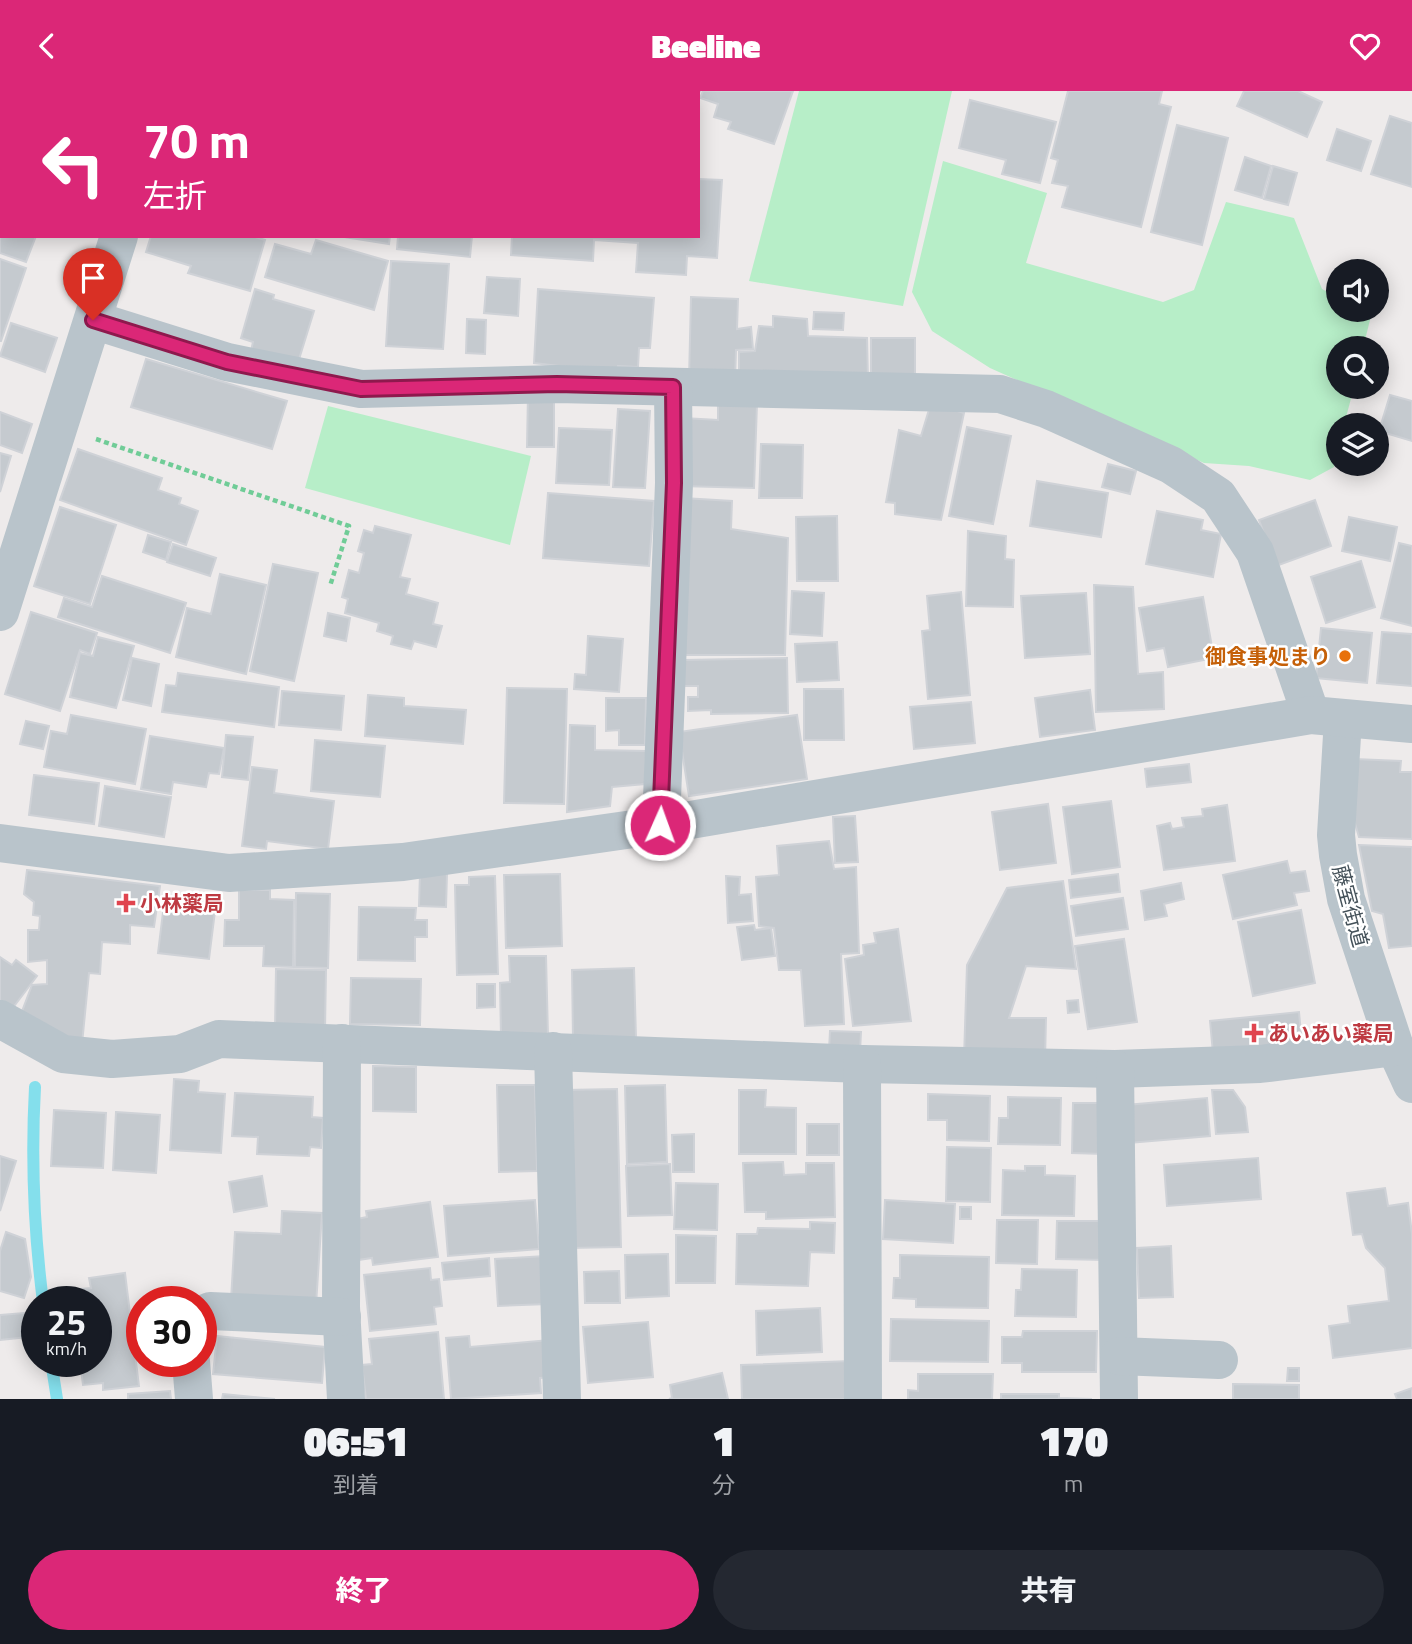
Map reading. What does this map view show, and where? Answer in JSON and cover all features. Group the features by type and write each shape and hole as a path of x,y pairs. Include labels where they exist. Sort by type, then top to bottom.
{"street":[{"path":"0,612 7,567 59,426 118,238"},
{"path":"93,320 227,362 361,389 557,384 1000,394 1046,409 1171,465 1218,496 1255,552 1327,717"},
{"path":"660,825 674,483 673,387"},
{"path":"0,843 229,873 403,862 660,825 1327,717 1412,725"},
{"name":"藤室街道","path":"1327,717 1338,855 1346,899 1395,1047 1412,1084"},
{"path":"0,1019 63,1053 112,1059 180,1054 219,1039 862,1063 1115,1069 1261,1064 1395,1047"},
{"path":"342,1043 342,1317 346,1399"},
{"path":"553,1051 562,1399"},
{"path":"862,1063 863,1399"},
{"path":"1115,1069 1119,1399"},
{"path":"217,1311 342,1317"},
{"path":"1119,1356 1219,1360"},
{"path":"192,1377 194,1399"}],"path":[{"path":"59,426 349,526 330,586"}],"green space":[{"path":"799,91 952,91 903,306 749,281"},
{"path":"943,161 1047,193 1026,263 1163,302 1194,290 1226,202 1294,218 1322,289 1326,291 1326,322 1370,322 1366,336 1326,336 1326,399 1351,399 1347,413 1326,413 1326,471 1310,480 1249,466 1204,463 990,368 932,331 912,292"},
{"path":"328,406 531,456 510,545 305,488"}],"building":[{"path":"703,91 793,91 774,144 728,129 731,122 714,117 718,104 700,98"},
{"path":"1068,91 1162,91 1159,104 1171,107 1141,227 1062,207 1068,186 1052,183 1058,160 1051,158"},
{"path":"1244,91 1298,91 1322,102 1307,137 1237,106"},
{"path":"970,100 1056,122 1040,183 1002,174 1006,160 959,148"},
{"path":"1390,116 1412,123 1412,187 1371,174"},
{"path":"1177,125 1228,138 1202,245 1151,232"},
{"path":"1337,129 1371,141 1361,171 1327,160"},
{"path":"1245,157 1271,166 1262,198 1235,190"},
{"path":"1273,166 1297,173 1288,205 1264,199"},
{"path":"700,179 722,180 717,258 687,256 686,275 636,272 638,243 594,240 593,261 511,255 512,238 700,238"},
{"path":"0,238 35,238 26,262 0,253"},
{"path":"150,238 265,240 250,291 188,273 191,266 146,252"},
{"path":"351,238 390,238 389,244"},
{"path":"398,238 472,238 470,257 397,249"},
{"path":"316,240 388,261 374,310 265,277 275,244 311,254"},
{"path":"0,259 26,268 1,341 0,341"},
{"path":"391,261 449,264 443,349 386,346"},
{"path":"487,277 520,279 518,316 484,313"},
{"path":"255,289 274,295 273,299 314,311 296,369 250,355 253,342 241,338"},
{"path":"538,289 654,298 650,348 639,348 638,367 618,366 617,373 534,363"},
{"path":"691,297 738,299 737,329 751,327 753,349 736,350 735,381 689,380"},
{"path":"814,312 844,313 843,330 813,329"},
{"path":"773,316 807,319 808,336 867,338 868,380 739,381 739,352 755,351 759,326 773,327"},
{"path":"467,319 486,320 485,354 466,353"},
{"path":"11,323 57,338 45,372 0,356"},
{"path":"871,338 915,338 915,380 871,379"},
{"path":"146,359 287,401 272,449 131,407"},
{"path":"528,393 554,394 554,447 527,447"},
{"path":"1390,395 1412,401 1412,441 1389,434 1389,413 1384,413"},
{"path":"718,402 757,404 754,488 681,486 684,418 718,420"},
{"path":"931,403 964,413 941,520 895,514 895,503 886,502 899,430 921,436"},
{"path":"618,409 650,411 645,488 613,487"},
{"path":"0,412 32,424 22,453 0,445"},
{"path":"967,427 1011,436 993,524 949,516"},
{"path":"559,428 612,430 609,485 556,483"},
{"path":"761,444 803,445 802,498 759,498"},
{"path":"78,449 162,478 158,490 181,498 179,504 198,511 186,545 60,500"},
{"path":"0,453 11,456 0,492"},
{"path":"1108,464 1136,471 1130,494 1102,487"},
{"path":"1037,481 1108,493 1101,537 1030,526"},
{"path":"548,493 654,501 649,566 543,558"},
{"path":"683,498 732,501 731,529 788,538 785,655 678,655"},
{"path":"1315,500 1331,546 1276,566 1259,520"},
{"path":"60,507 116,525 90,604 34,586"},
{"path":"1157,511 1203,520 1201,530 1221,534 1213,577 1146,564"},
{"path":"837,516 838,581 797,581 796,517"},
{"path":"1349,517 1397,527 1390,561 1342,551"},
{"path":"375,526 411,535 400,577 410,579 406,594 438,603 433,624 442,626 436,647 414,641 411,649 391,644 393,636 377,631 379,623 345,613 348,599 342,597 349,570 359,573 364,553 358,551 364,530 373,533"},
{"path":"968,531 1006,536 1005,559 1014,560 1013,607 966,606"},
{"path":"148,535 171,542 166,560 143,552"},
{"path":"1399,543 1412,546 1412,626 1381,618"},
{"path":"173,544 216,558 210,576 167,562"},
{"path":"1361,561 1375,607 1326,623 1311,577"},
{"path":"273,564 318,573 294,681 250,671"},
{"path":"220,574 266,585 246,674 176,657 187,608 211,614"},
{"path":"102,576 186,603 170,653 58,617 64,598 92,607"},
{"path":"1094,585 1133,587 1138,674 1163,672 1164,709 1096,712"},
{"path":"792,591 824,593 822,636 790,634"},
{"path":"961,592 970,695 928,699 922,631 930,630 927,596"},
{"path":"1086,593 1090,654 1025,658 1021,596"},
{"path":"1203,597 1214,658 1168,667 1164,648 1147,651 1139,608"},
{"path":"31,612 97,633 90,654 80,650 60,711 5,694"},
{"path":"328,613 350,618 346,641 324,636"},
{"path":"1321,628 1372,633 1367,683 1316,678"},
{"path":"1382,632 1412,634 1412,686 1377,683"},
{"path":"588,636 623,639 619,692 574,689 575,674 586,675"},
{"path":"98,637 134,646 116,708 70,697 80,653 93,656"},
{"path":"837,642 839,680 797,682 795,644"},
{"path":"132,658 159,664 151,706 123,700"},
{"path":"787,658 788,713 711,714 711,710 688,711 688,697 698,697 698,686 684,686 684,660"},
{"path":"178,673 279,687 274,727 162,712 166,685 176,686"},
{"path":"507,688 567,689 564,804 504,803"},
{"path":"804,689 843,689 844,740 804,740"},
{"path":"1090,690 1095,730 1040,737 1035,698"},
{"path":"282,691 344,696 341,730 279,725"},
{"path":"368,695 404,698 404,706 466,710 463,744 365,736"},
{"path":"606,698 646,698 645,745 619,745 619,730 606,731"},
{"path":"971,702 975,743 914,749 910,707"},
{"path":"71,715 146,729 135,784 44,767 51,731 67,734"},
{"path":"797,715 807,779 689,796 679,732"},
{"path":"26,721 49,726 43,749 20,744"},
{"path":"570,725 595,726 595,750 646,751 645,784 612,787 610,806 567,812"},
{"path":"226,735 253,737 248,780 222,777"},
{"path":"150,736 224,748 219,774 209,773 206,787 173,782 171,794 141,789"},
{"path":"315,740 385,746 380,797 311,791"},
{"path":"1354,759 1401,761 1400,772 1412,772 1412,839 1359,837 1351,810"},
{"path":"1189,764 1191,782 1147,787 1145,769"},
{"path":"252,767 277,770 274,793 334,801 328,849 267,841 266,849 242,846"},
{"path":"34,775 99,783 94,824 29,815"},
{"path":"105,786 171,797 164,837 99,826"},
{"path":"1111,801 1120,867 1072,874 1063,807"},
{"path":"1048,804 1056,863 1000,870 992,812"},
{"path":"1227,805 1235,861 1164,870 1157,826 1170,823 1172,829 1184,827 1182,818 1203,816 1202,809"},
{"path":"855,816 858,862 835,863 833,817"},
{"path":"829,841 834,869 856,867 859,953 841,954 844,1024 805,1026 801,970 779,970 774,928 759,926 756,877 779,875 777,846"},
{"path":"1359,845 1412,847 1412,946 1389,948 1383,914 1372,911"},
{"path":"1287,861 1290,873 1305,871 1309,891 1294,893 1297,905 1233,919 1223,875"},
{"path":"27,870 160,886 154,927 130,925 130,944 102,942 100,974 89,973 82,1044 21,1014 32,985 47,984 47,960 28,962 28,930 39,930 40,916 33,915 34,902 24,894"},
{"path":"420,873 447,874 446,907 419,906"},
{"path":"560,874 562,946 506,948 504,875"},
{"path":"1118,874 1120,892 1071,898 1069,880"},
{"path":"495,876 498,974 457,975 455,885 469,885 469,877"},
{"path":"726,876 740,877 739,895 751,894 753,921 728,923"},
{"path":"1063,881 1076,969 1026,966 1009,1018 1046,1018 1045,1061 964,1058 967,965 1007,888"},
{"path":"1181,883 1184,899 1164,904 1167,916 1145,920 1141,891"},
{"path":"239,890 270,890 270,899 294,900 293,967 263,966 264,946 224,946 225,920 239,920"},
{"path":"296,893 330,894 328,968 295,967"},
{"path":"165,896 216,903 209,959 158,953"},
{"path":"1123,898 1128,929 1076,936 1071,906"},
{"path":"359,907 416,908 415,920 427,920 427,937 415,937 415,961 358,960"},
{"path":"1301,910 1315,983 1253,996 1238,922"},
{"path":"754,925 755,930 771,928 775,956 742,960 737,927"},
{"path":"898,929 911,1021 853,1026 845,959 864,955 863,945 876,943 874,933"},
{"path":"1124,939 1137,1022 1088,1029 1075,946"},
{"path":"509,956 546,956 548,1036 501,1037 500,983 510,982"},
{"path":"0,957 12,965 16,960 37,976 12,1009 0,1001"},
{"path":"634,968 636,1038 573,1039 572,970"},
{"path":"276,969 326,970 325,1030 275,1029"},
{"path":"351,978 421,979 420,1025 350,1024"},
{"path":"477,984 495,984 495,1007 477,1008"},
{"path":"1078,1000 1079,1012 1068,1013 1067,1001"},
{"path":"1299,1012 1302,1045 1213,1053 1210,1021"},
{"path":"830,1031 861,1032 860,1052 829,1050"},
{"path":"373,1066 416,1067 416,1112 373,1111"},
{"path":"174,1079 199,1081 198,1092 225,1094 221,1153 170,1150"},
{"path":"497,1085 535,1085 537,1171 499,1172"},
{"path":"665,1085 667,1162 627,1164 625,1086"},
{"path":"617,1089 621,1247 569,1248 565,1090"},
{"path":"739,1090 766,1090 765,1107 796,1108 796,1154 739,1154"},
{"path":"1212,1090 1233,1090 1245,1107 1248,1132 1216,1134"},
{"path":"235,1093 313,1097 312,1117 323,1118 321,1148 310,1147 309,1156 257,1154 258,1137 232,1136"},
{"path":"928,1094 990,1096 989,1141 947,1140 947,1120 928,1120"},
{"path":"1008,1097 1061,1098 1060,1145 998,1144 999,1118 1008,1118"},
{"path":"1207,1098 1210,1136 1129,1143 1126,1105"},
{"path":"1073,1103 1106,1103 1104,1154 1072,1153"},
{"path":"54,1110 106,1113 103,1168 51,1166"},
{"path":"116,1112 160,1115 156,1173 113,1170"},
{"path":"807,1124 839,1124 839,1155 807,1155"},
{"path":"694,1134 694,1172 673,1172 672,1135"},
{"path":"947,1147 991,1148 990,1202 946,1201"},
{"path":"0,1156 16,1161 0,1211"},
{"path":"1258,1158 1261,1199 1167,1206 1164,1165"},
{"path":"783,1162 784,1175 806,1174 806,1163 834,1163 835,1217 766,1219 766,1212 745,1212 743,1163"},
{"path":"670,1164 672,1215 628,1216 626,1166"},
{"path":"1025,1166 1045,1166 1045,1175 1075,1176 1074,1216 1002,1215 1003,1170 1025,1171"},
{"path":"262,1176 267,1206 234,1212 229,1182"},
{"path":"676,1183 718,1184 717,1230 674,1229"},
{"path":"1385,1188 1388,1206 1408,1203 1412,1234 1412,1348 1333,1358 1329,1326 1350,1323 1348,1306 1389,1301 1385,1268 1366,1248 1362,1234 1353,1235 1347,1193"},
{"path":"535,1200 539,1249 448,1256 444,1206"},
{"path":"885,1200 955,1204 953,1243 883,1239"},
{"path":"430,1202 438,1257 373,1265 372,1258 358,1260 352,1220 367,1217 366,1211"},
{"path":"960,1207 971,1207 971,1219 960,1219"},
{"path":"282,1211 322,1213 316,1305 231,1300 235,1232 281,1234"},
{"path":"997,1220 1038,1220 1037,1264 996,1263"},
{"path":"1057,1221 1107,1221 1107,1260 1056,1259"},
{"path":"810,1222 835,1223 834,1253 810,1252 808,1286 736,1284 737,1234 757,1234 758,1228 810,1229"},
{"path":"6,1232 25,1239 31,1277 28,1286 21,1286 21,1297 0,1291 0,1251"},
{"path":"676,1235 716,1236 715,1283 676,1283"},
{"path":"1171,1246 1173,1297 1139,1298 1137,1248"},
{"path":"668,1254 669,1296 626,1298 625,1255"},
{"path":"900,1255 989,1257 988,1308 916,1307 916,1299 893,1298 894,1278 900,1278"},
{"path":"545,1256 548,1304 498,1306 495,1259"},
{"path":"489,1258 490,1276 444,1280 442,1263"},
{"path":"430,1268 431,1280 439,1279 442,1306 434,1307 436,1324 370,1331 364,1275"},
{"path":"1022,1269 1077,1270 1076,1317 1015,1316 1016,1290 1021,1290"},
{"path":"619,1271 620,1303 585,1303 584,1272"},
{"path":"125,1273 126,1377 138,1377 139,1386 103,1390 103,1383 83,1385 82,1377 112,1377 112,1286 91,1286 89,1278"},
{"path":"820,1308 822,1352 757,1355 756,1311"},
{"path":"21,1313 21,1338 0,1340 0,1315"},
{"path":"891,1319 989,1321 988,1362 890,1361"},
{"path":"648,1322 653,1377 588,1383 583,1327"},
{"path":"1023,1331 1097,1331 1096,1372 1022,1372 1022,1363 1002,1363 1002,1337 1022,1337"},
{"path":"438,1332 444,1399 366,1399 362,1365 372,1364 369,1339"},
{"path":"217,1336 325,1347 322,1383 217,1374"},
{"path":"469,1336 470,1347 549,1340 552,1377 540,1378 541,1393 451,1399 446,1338"},
{"path":"851,1361 853,1399 742,1399 741,1365"},
{"path":"1288,1368 1299,1368 1299,1381 1287,1381"},
{"path":"722,1373 728,1399 669,1399 672,1398 670,1385"},
{"path":"918,1374 993,1374 992,1399 908,1399 908,1390 918,1391"},
{"path":"1233,1384 1299,1385 1299,1399 1233,1399"},
{"path":"1412,1388 1412,1399 1397,1399 1395,1394"},
{"path":"170,1391 171,1399 128,1399 128,1394"},
{"path":"223,1394 275,1399 222,1399"},
{"path":"1001,1394 1059,1394 1059,1398 1092,1399 1001,1399"}],"waterway":[{"path":"35,1087 34,1195 41,1286"},
{"path":"54,1377 57,1399"}],"place":[{"name":"御食事処まり","path":"1345,656"},
{"name":"小林薬局","path":"126,903"},
{"name":"あいあい薬局","path":"1254,1033"}],"route":[{"path":"93,320 227,362 361,389 557,384 673,387 674,483 660,825"}]}
